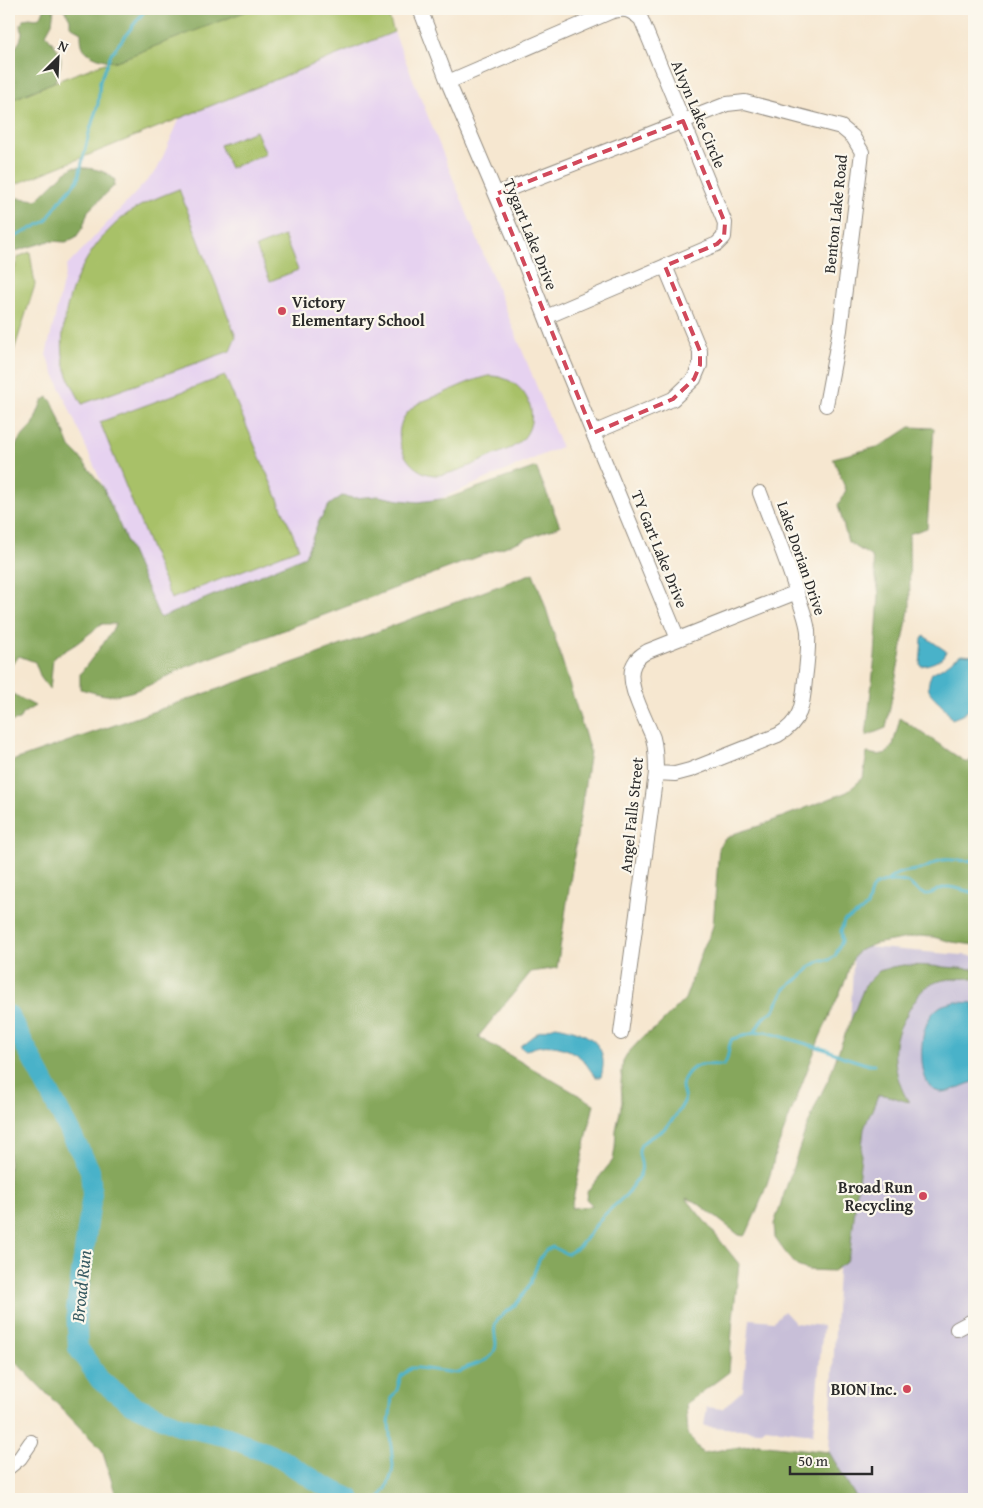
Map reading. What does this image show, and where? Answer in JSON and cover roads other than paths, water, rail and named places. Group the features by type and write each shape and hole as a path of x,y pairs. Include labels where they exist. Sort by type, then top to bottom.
{"street":[{"name":"Tygart Lake Drive","path":"420,9 448,82 496,194 609,472"},
{"name":"Alvyn Lake Circle","path":"448,82 610,12 622,9 632,12 641,19 725,223 724,237 717,244 546,317"},
{"name":"Benton Lake Road","path":"496,194 727,104 745,102 841,128 854,137 862,152 840,330 826,405"},
{"path":"593,433 673,399 694,379 700,366 700,351 665,266"},
{"name":"TY Gart Lake Drive","path":"609,472 678,639"},
{"name":"Lake Dorian Drive","path":"656,773 675,774 690,770 785,732 796,721 804,696 808,639 806,617 760,493"},
{"name":"Angel Falls Street","path":"621,1033 656,773 656,756 653,740 631,680 635,661 648,651 797,592"},
{"path":"957,1329 974,1320"},
{"path":"9,1467 20,1458 31,1442"}],"water":[{"path":"924,636 946,651 939,660 921,666 922,639"},
{"path":"961,654 974,655 974,706 962,715 952,719 931,694 928,684 932,673"},
{"path":"955,1002 974,1003 974,1082 950,1091 941,1092 934,1090 928,1084 925,1077 922,1057 924,1032 929,1019 935,1011 945,1004"},
{"path":"556,1026 576,1031 593,1040 599,1047 602,1055 601,1077 596,1077 580,1057 564,1048 540,1046 524,1050 520,1046 538,1032"}],"waterway":[{"path":"9,240 46,221 78,180 98,104 100,81 111,54 146,9"},
{"path":"886,882 897,874 919,870 936,862 974,860"},
{"path":"379,1499 387,1487 392,1473 389,1424 392,1397 397,1390 401,1376 411,1368 456,1373 488,1359 494,1353 497,1321 521,1298 530,1284 538,1262 544,1253 553,1247 567,1254 579,1247 602,1217 627,1194 642,1168 639,1148 647,1139 670,1123 679,1110 684,1102 682,1084 689,1071 703,1065 724,1065 732,1039 754,1033 763,1018 773,1011 785,989 811,966 835,956 842,941 841,931 844,921 867,906 872,889 876,885 884,882 898,881 906,882 924,894 948,887 974,892"},
{"name":"Broad Run","path":"9,1015 90,1170 92,1194 76,1310 78,1348 100,1380 131,1404 180,1426 228,1437 279,1458 323,1485 351,1499"},
{"path":"754,1033 766,1032 866,1064 875,1064"}],"place":[{"name":"Victory Elementary School","path":"282,311"},
{"name":"Broad Run Recycling","path":"923,1196"},
{"name":"BION Inc.","path":"907,1389"}]}
